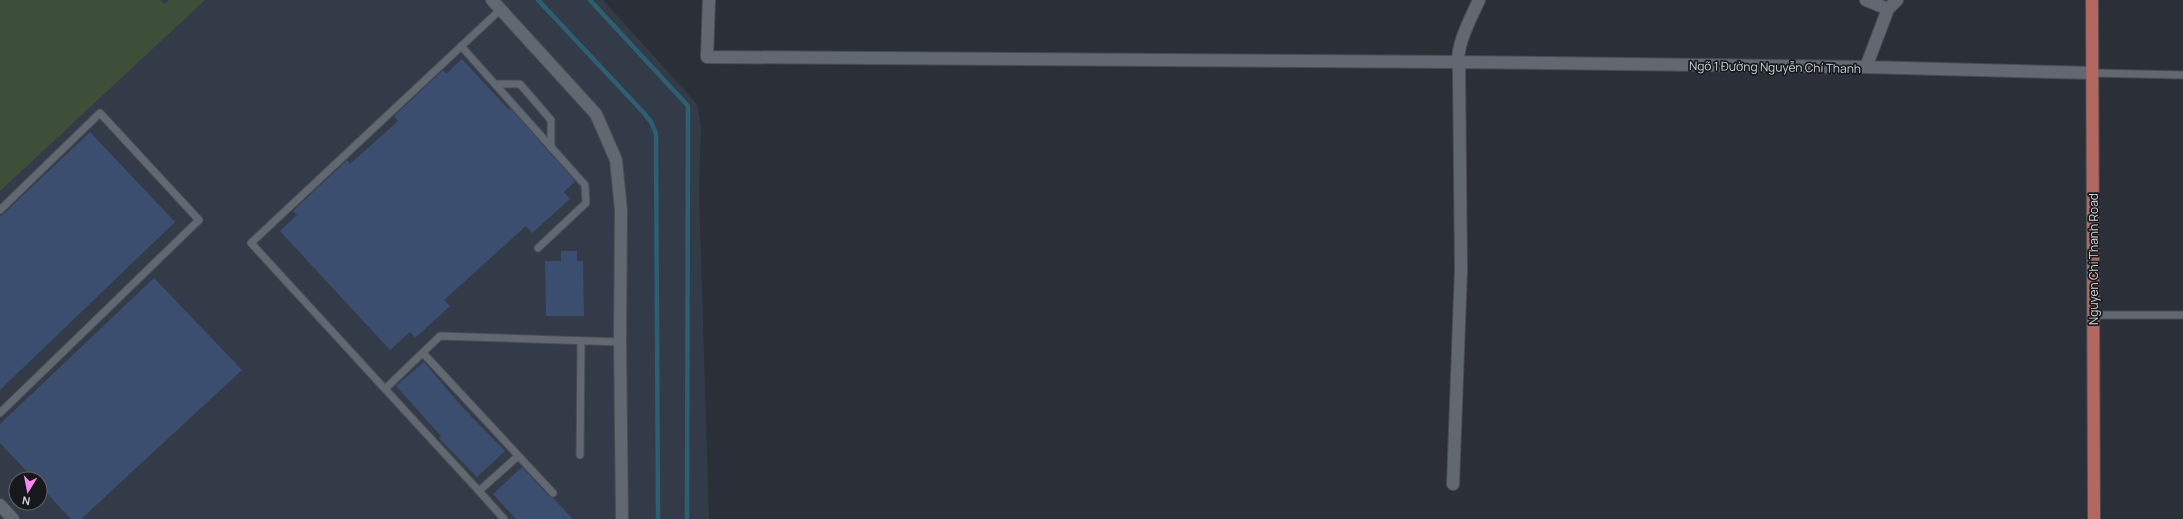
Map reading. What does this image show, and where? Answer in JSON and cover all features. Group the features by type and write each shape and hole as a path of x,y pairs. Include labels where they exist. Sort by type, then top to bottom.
{"main road":[{"name":"Nguyen Chi Thanh Road","path":"2092,0 2094,519"}],"street":[{"path":"492,0 596,114 616,160 621,210 620,342 622,519"},
{"name":"Ngõ 1 Đường Nguyễn Chí Thanh","path":"709,0 707,57 1458,66 1866,68 2093,74"},
{"path":"1866,0 1888,9"},
{"path":"1866,68 1888,9 1897,0"},
{"path":"1453,484 1461,269 1458,66 1463,38 1477,1"},
{"path":"0,505 13,519"}],"lane":[{"path":"501,9 251,243 504,519"},
{"path":"461,46 585,185 586,203 538,248"},
{"path":"2093,74 2183,75"},
{"path":"495,84 520,84 551,120 551,147"},
{"path":"0,210 100,113 199,220 0,413"},
{"path":"2093,315 2183,315"},
{"path":"385,390 440,336 620,342"},
{"path":"580,456 581,341"},
{"path":"423,353 553,493"},
{"path":"479,491 518,456"}],"shaded area":[{"path":"0,0 603,0 697,104 701,127 699,192 709,519 0,519"}],"green space":[{"path":"0,0 160,0 164,4 169,0 205,0 0,191"}],"building":[{"path":"462,59 509,110 510,108 575,181 564,192 570,199 532,233 526,226 444,300 450,306 415,338 410,332 390,350 280,231 297,215 293,211 347,160 350,164 398,121 394,116 443,70 446,74"},
{"path":"90,132 175,222 0,390 0,217"},
{"path":"561,251 577,251 577,261 583,261 584,316 546,316 545,261 561,261"},
{"path":"154,278 242,370 81,519 71,519 48,495 48,471 26,471 0,443 0,424"},
{"path":"424,362 462,407 505,451 477,477 439,438 441,436 396,386"},
{"path":"522,467 573,519 516,519 493,494"}],"waterway":[{"path":"538,0 643,112 651,122 656,134 658,519"},
{"path":"590,0 688,106 687,519"}]}
